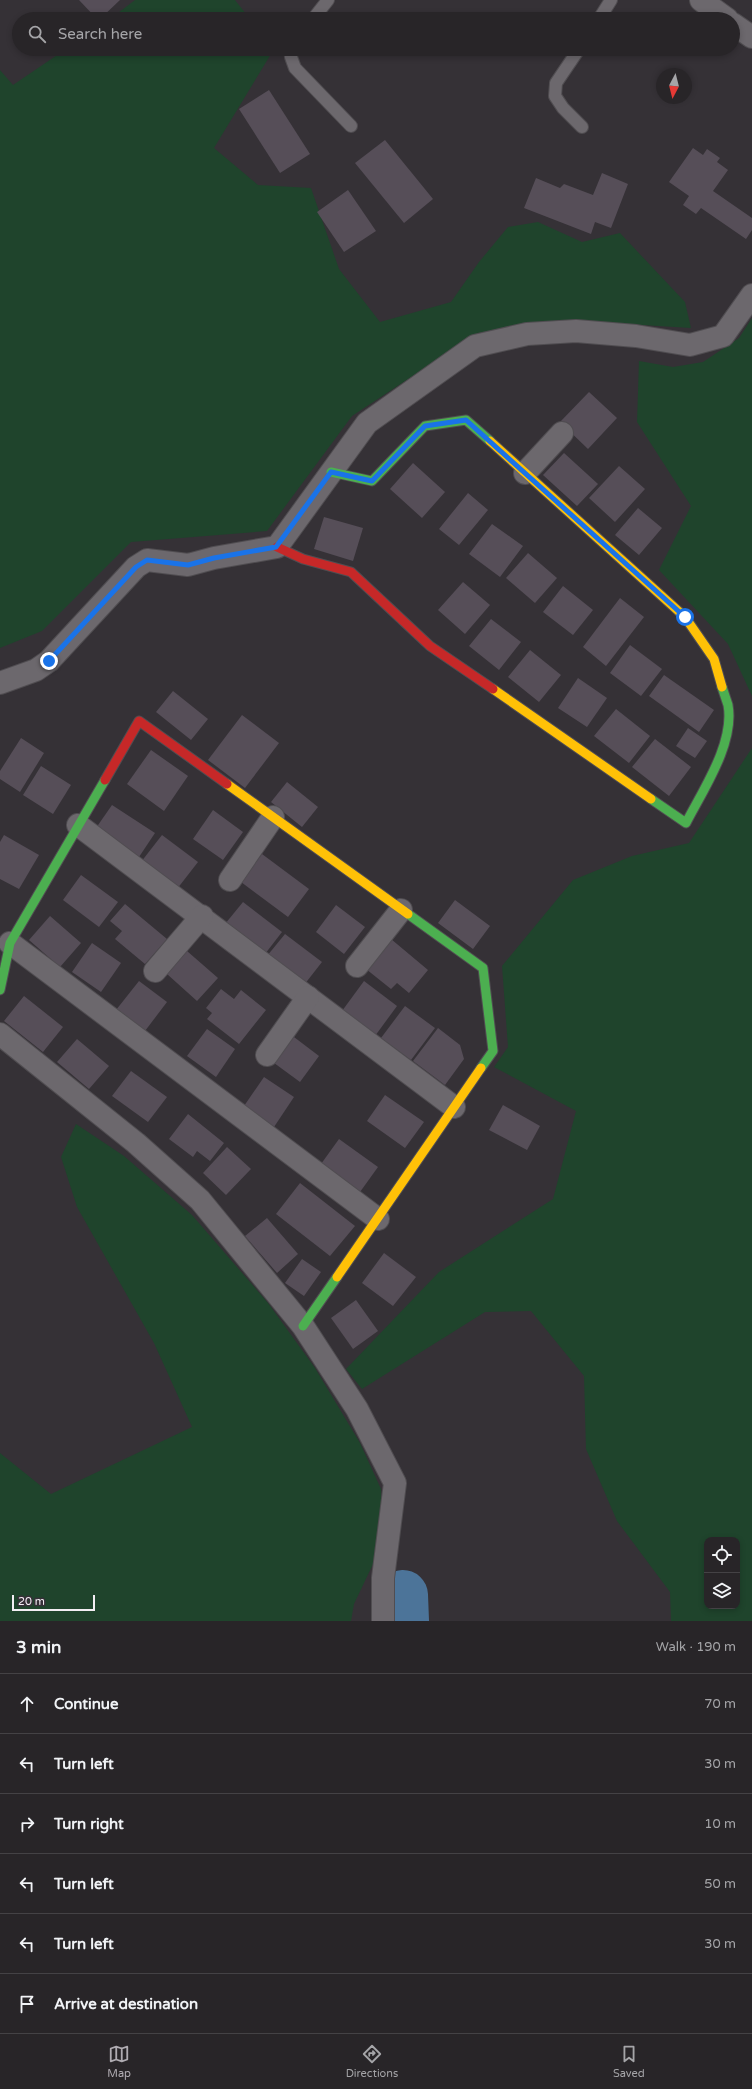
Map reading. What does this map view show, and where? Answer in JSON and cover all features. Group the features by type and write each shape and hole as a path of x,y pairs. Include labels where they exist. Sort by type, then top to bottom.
{"street":[{"path":"701,0 717,12"},
{"path":"740,29 752,37"},
{"path":"276,547 367,423 475,346 527,334 576,331 636,336 690,345 724,336 752,295"},
{"path":"0,683 36,670 49,661 136,567 147,560 188,565 214,558 276,547 303,559 351,572 430,646 686,823 719,759 726,734 728,706 714,659 685,617 466,420 425,426 372,481 331,472"},
{"path":"525,473 562,433"},
{"path":"0,990 10,943 139,721 483,968 493,1051 303,1326"},
{"path":"230,880 273,817"},
{"path":"78,825 202,916 454,1107"},
{"path":"358,966 401,910"},
{"path":"155,970 202,916"},
{"path":"10,943 378,1219"},
{"path":"267,1055 308,997"},
{"path":"0,1034 136,1143 200,1200 303,1326 357,1409 395,1483 383,1578 383,1621"}],"lane":[{"path":"319,12 328,0"},
{"path":"603,12 611,0"},
{"path":"292,56 295,68 351,126"},
{"path":"574,56 556,83 555,96 582,127"}],"green space":[{"path":"135,0 235,0 244,12 119,12"},
{"path":"56,56 270,56 214,148 258,185 311,188 339,269 380,322 451,302 479,262 508,227 538,222 582,242 620,233 685,302 691,328 560,320 478,333 352,416 267,531 131,542 42,631 0,648 0,70 13,85"},
{"path":"752,318 752,696 728,644 659,570 691,506 637,422 639,361 673,367 703,362 739,338"},
{"path":"752,748 752,1621 671,1621 670,1592 617,1521 586,1449 584,1376 531,1311 485,1312 362,1389 346,1369 439,1272 553,1199 576,1111 494,1067 508,1047 502,966 573,880 632,856 689,843"},
{"path":"76,1124 124,1156 192,1215 268,1303 315,1368 360,1443 381,1489 384,1541 354,1604 351,1621 0,1621 0,1453 51,1494 192,1427 154,1343 77,1207 61,1157"}],"building":[{"path":"79,0 120,0 107,12 90,12"},
{"path":"269,90 310,154 280,173 239,109"},
{"path":"385,140 433,199 404,223 355,163"},
{"path":"693,148 703,155 707,149 720,158 717,162 728,170 713,191 752,218 752,230 746,239 701,208 696,214 683,205 689,196 669,182"},
{"path":"602,173 628,184 611,228 595,222 591,234 524,208 536,178 560,188 564,184 593,195"},
{"path":"348,190 376,231 344,252 317,212"},
{"path":"589,392 617,418 588,449 560,422"},
{"path":"564,453 598,484 577,506 543,475"},
{"path":"413,463 445,492 422,518 390,489"},
{"path":"619,466 645,489 615,522 589,498"},
{"path":"468,493 488,510 459,545 439,529"},
{"path":"638,508 662,528 639,555 615,535"},
{"path":"324,517 363,528 353,561 314,549"},
{"path":"492,524 523,546 500,577 469,554"},
{"path":"528,553 557,578 535,603 506,578"},
{"path":"463,582 490,605 465,634 438,610"},
{"path":"563,586 593,610 573,635 543,612"},
{"path":"620,598 644,617 606,666 583,647"},
{"path":"491,619 521,642 499,670 469,646"},
{"path":"630,645 662,669 641,696 610,673"},
{"path":"530,650 561,675 539,702 508,677"},
{"path":"664,675 714,710 699,732 649,696"},
{"path":"578,678 607,698 587,727 558,708"},
{"path":"173,691 208,719 191,740 156,712"},
{"path":"616,709 650,736 629,763 594,736"},
{"path":"242,715 279,743 245,788 208,760"},
{"path":"688,728 707,741 695,758 676,746"},
{"path":"21,738 44,753 20,792 0,779 0,771"},
{"path":"655,739 691,767 669,796 632,767"},
{"path":"151,750 188,776 164,811 127,784"},
{"path":"41,766 71,785 53,814 23,795"},
{"path":"287,782 318,807 302,827 271,802"},
{"path":"112,805 155,833 139,857 96,828"},
{"path":"213,810 243,832 223,860 193,839"},
{"path":"4,835 39,855 19,889 0,879 0,842"},
{"path":"162,835 198,862 177,889 141,862"},
{"path":"262,854 309,889 288,917 241,882"},
{"path":"81,875 118,902 99,927 63,900"},
{"path":"455,900 490,926 473,949 438,923"},
{"path":"243,902 282,932 265,954 225,924"},
{"path":"125,904 167,939 145,964 115,939 122,931 110,921"},
{"path":"336,905 365,927 344,954 316,932"},
{"path":"50,916 81,943 60,967 29,940"},
{"path":"285,934 322,962 304,985 267,956"},
{"path":"391,939 428,970 409,993 397,983 391,989 366,969"},
{"path":"92,943 121,963 101,992 72,972"},
{"path":"187,951 218,978 197,1001 167,974"},
{"path":"139,981 167,1002 145,1031 116,1010"},
{"path":"364,981 397,1006 375,1036 342,1011"},
{"path":"221,989 234,999 241,990 266,1010 239,1044 207,1019 212,1013 206,1008"},
{"path":"24,996 63,1027 43,1052 4,1021"},
{"path":"405,1006 435,1028 411,1060 381,1038"},
{"path":"438,1028 460,1045 464,1059 445,1085 413,1061"},
{"path":"207,1029 235,1049 216,1077 187,1056"},
{"path":"290,1034 319,1056 300,1082 270,1060"},
{"path":"77,1039 109,1066 89,1089 57,1062"},
{"path":"131,1071 167,1097 148,1122 112,1096"},
{"path":"264,1077 294,1097 274,1127 244,1106"},
{"path":"385,1095 424,1122 405,1148 367,1121"},
{"path":"503,1105 540,1126 527,1150 489,1130"},
{"path":"188,1114 224,1143 210,1161 197,1151 193,1157 169,1139"},
{"path":"339,1139 378,1167 360,1192 321,1164"},
{"path":"227,1147 251,1169 226,1195 203,1173"},
{"path":"300,1183 355,1226 330,1256 276,1214"},
{"path":"267,1218 298,1254 277,1273 245,1236"},
{"path":"384,1253 416,1277 393,1306 362,1283"},
{"path":"302,1259 321,1272 304,1296 285,1283"},
{"path":"356,1300 378,1331 353,1349 331,1318"}],"waterway":[{"path":"403,1595 404,1621"}],"traffic: fast":[{"path":"331,472 372,481 425,426 466,420 490,441"},
{"path":"651,799 686,823 716,766 727,735 729,720 728,705 722,687"},
{"path":"0,990 10,943 105,780"},
{"path":"408,914 483,968 493,1051 481,1068"},
{"path":"303,1326 337,1277"}],"traffic: slow":[{"path":"490,441 685,617 714,659 722,687"},
{"path":"493,689 651,799"},
{"path":"227,784 408,914"},
{"path":"337,1277 481,1068"}],"traffic: jam":[{"path":"277,547 303,559 351,572 430,646 493,689"},
{"path":"105,780 139,721 227,784"}],"route":[{"path":"49,661 136,567 147,560 188,565 214,558 239,555 276,547 331,472 372,481 425,426 466,420 685,617"}]}
